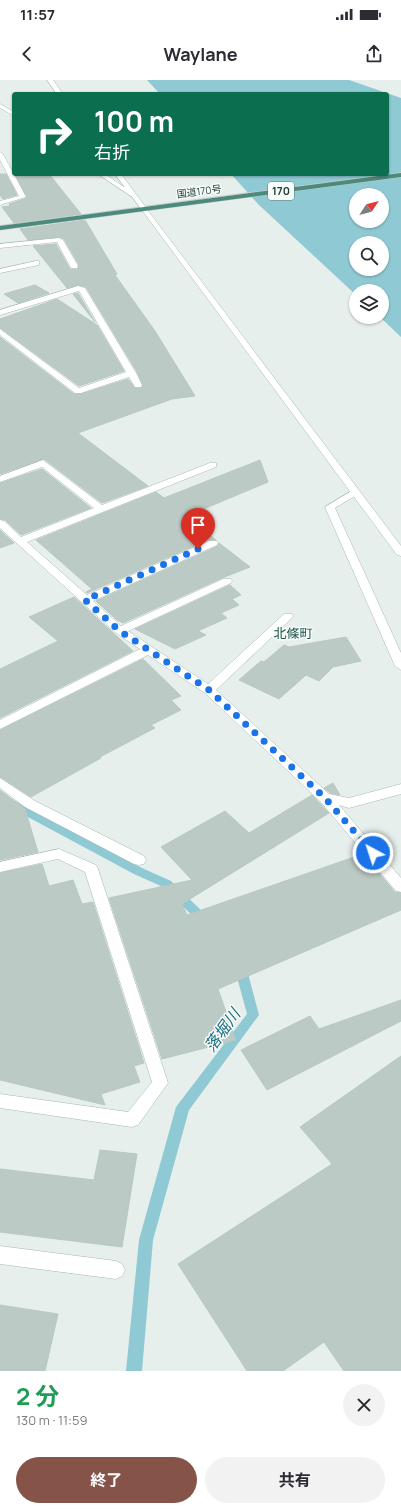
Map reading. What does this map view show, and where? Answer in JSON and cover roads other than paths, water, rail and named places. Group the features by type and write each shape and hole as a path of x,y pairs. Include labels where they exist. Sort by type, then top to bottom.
{"highway":[{"name":"国道170号","path":"0,228 401,175"}],"street":[{"path":"50,80 59,92"},
{"path":"0,106 12,113"},
{"path":"0,154 23,197 0,203"},
{"path":"104,176 133,195"},
{"path":"119,176 401,553"},
{"path":"0,246 59,240 74,266"},
{"path":"0,271 36,263"},
{"path":"0,313 81,288 138,385"},
{"path":"0,331 78,391 132,373"},
{"path":"0,479 43,463 102,509"},
{"path":"19,541 214,465"},
{"path":"355,492 330,507 401,666"},
{"path":"0,523 120,631 209,690 325,798 401,887"},
{"path":"85,600 213,543"},
{"path":"120,631 227,582"},
{"path":"209,690 288,616"},
{"path":"0,725 148,650"},
{"path":"0,782 30,804 139,860"},
{"path":"325,798 349,803 401,789"},
{"path":"0,867 59,854 91,869 160,1083 132,1120 0,1101"},
{"path":"0,1255 116,1270"}],"water":[{"path":"147,80 349,80 384,92 158,92"},
{"path":"389,94 401,98 401,337 387,324 389,324 389,284 349,284 349,288 258,204 233,176 389,176"}],"waterway":[{"name":"落堀川","path":"0,797 138,871 167,884 205,921"},
{"name":"落堀川","path":"134,1371 146,1240 183,1107 253,1015 240,966"}],"district":[{"name":"北條町","path":"293,633"}]}
